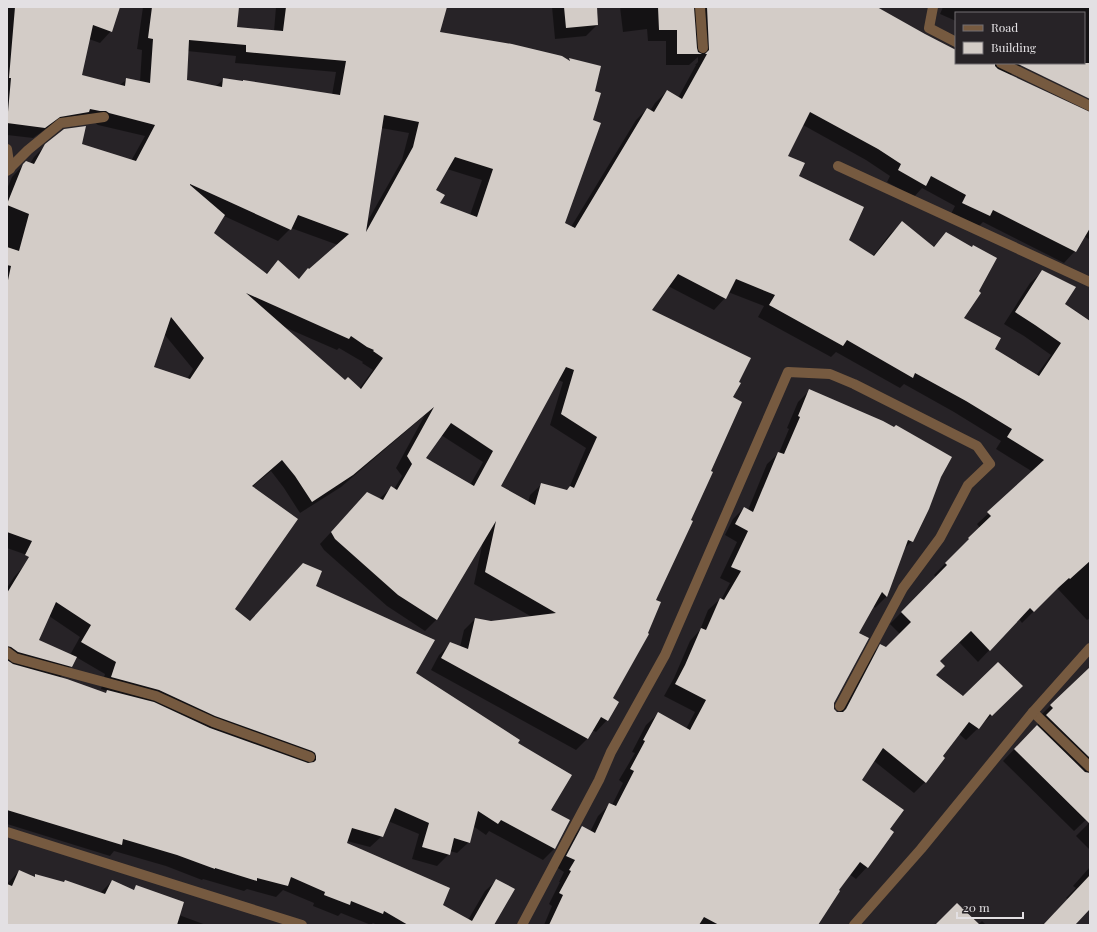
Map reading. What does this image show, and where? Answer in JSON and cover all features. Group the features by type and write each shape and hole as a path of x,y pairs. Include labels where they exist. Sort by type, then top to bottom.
{"street":[{"path":"700,7 703,48"},
{"path":"933,7 929,28 955,41"},
{"path":"1003,64 1090,106"},
{"path":"8,170 28,150 61,123 104,117"},
{"path":"7,149 8,170"},
{"path":"838,166 1090,282"},
{"path":"522,925 599,780 611,752 665,654 788,372 830,374 854,384 977,446 990,464 968,485 940,538 903,588 840,706"},
{"path":"854,925 921,849 1033,712 1090,648"},
{"path":"7,652 15,658 156,696 213,722 310,757"},
{"path":"1033,712 1090,767"},
{"path":"7,832 302,925"}],"building":[{"path":"15,7 120,7 112,32 93,25 82,75 125,86 126,78 150,83 153,39 148,38 152,7 239,7 237,27 283,31 286,7 447,7 440,32 512,44 562,56 570,61 569,58 601,66 595,91 601,93 593,120 601,123 565,223 575,228 647,108 654,112 667,90 682,99 707,54 705,54 709,50 707,7 877,7 955,49 955,64 995,64 998,69 1090,112 1090,228 1076,252 993,210 990,216 962,203 966,195 931,176 926,186 898,170 901,164 878,149 810,112 788,156 805,163 799,176 864,207 849,240 874,256 902,221 934,247 946,232 972,247 973,245 997,258 979,291 981,293 964,318 1001,338 995,349 1039,376 1061,343 1015,312 1042,270 1076,287 1065,304 1090,321 1090,561 1058,588 1034,612 1030,608 990,651 971,631 940,661 945,666 936,675 963,696 998,662 1023,686 992,716 990,714 979,729 969,722 943,756 945,758 926,783 883,748 862,780 904,810 890,829 894,832 868,868 860,862 839,890 840,891 818,925 719,925 704,917 699,925 549,925 563,895 559,893 575,860 566,856 582,826 595,833 609,803 616,806 634,771 630,769 658,712 690,730 706,700 675,684 701,628 706,630 720,598 724,600 741,571 731,567 748,531 735,524 744,507 753,512 778,452 784,454 800,417 798,416 809,389 894,427 896,425 952,457 941,477 929,509 913,542 908,540 887,597 882,592 859,633 869,638 834,703 834,709 837,712 843,712 846,709 880,644 886,647 911,622 901,612 947,565 945,563 969,539 968,538 991,516 987,512 1044,460 1007,437 1012,429 966,401 915,373 913,378 847,340 843,346 769,305 775,295 736,279 726,299 678,274 652,310 751,358 739,382 741,383 733,397 742,402 711,471 713,472 691,520 693,521 656,600 661,602 648,633 649,634 613,698 619,702 608,721 601,717 588,739 441,658 450,642 468,649 475,618 491,621 556,613 485,572 496,521 437,620 398,595 335,539 331,532 367,492 383,500 391,486 397,490 412,464 407,456 434,407 353,475 312,502 295,476 282,460 252,486 298,519 235,609 250,621 303,563 322,571 316,586 435,640 416,673 520,740 518,743 572,775 551,810 570,820 555,849 501,820 498,824 478,811 470,843 454,838 450,855 422,847 429,823 395,808 383,837 352,828 347,843 450,888 443,905 472,921 496,879 515,889 494,925 408,925 384,911 383,914 351,901 350,905 324,895 325,892 291,877 288,886 257,878 257,881 123,839 122,845 7,810 7,660 13,664 67,679 106,693 107,690 154,702 210,728 308,763 316,760 315,753 312,751 215,716 159,690 111,677 116,662 81,642 91,625 56,602 39,640 77,657 72,667 18,652 7,646 7,593 29,557 25,555 32,541 7,532 7,285 11,266 7,265 7,247 19,251 29,214 7,204 23,164 26,161 34,164 45,144 64,129 86,126 82,144 136,161 155,125 106,111 90,109 89,112 60,117 45,128 7,123 11,78 9,78","holes":["189,40 246,45 246,52 346,61 340,95 223,78 222,87 187,80","384,115 419,122 413,147 366,232","455,157 493,169 477,217 440,203 445,195 436,190","190,185 291,230 298,215 349,234 309,269 308,268 299,279 278,260 267,274 214,233 225,215","246,293 349,339 351,336 374,350 373,351 383,358 361,389 348,377 345,380","171,317 204,358 190,379 154,367","566,367 574,370 561,414 597,437 574,488 570,486 567,490 541,483 535,505 501,486","451,423 493,451 474,486 426,458"]},
{"path":"564,7 597,7 598,25 566,28"},
{"path":"658,7 694,7 697,48 698,52 702,54 677,54 677,30 659,30"},
{"path":"1090,63 1090,99 1018,64"},
{"path":"1090,667 1090,758 1046,715 1053,708 1050,705"},
{"path":"1037,725 1085,772 1090,773 1090,824 1014,749"},
{"path":"19,870 35,877 35,874 64,882 65,880 105,894 112,880 134,890 136,885 184,902 177,925 7,925 7,884 12,886"},
{"path":"1090,875 1090,909 1075,925 1043,925"},
{"path":"957,903 980,925 935,925"}]}
